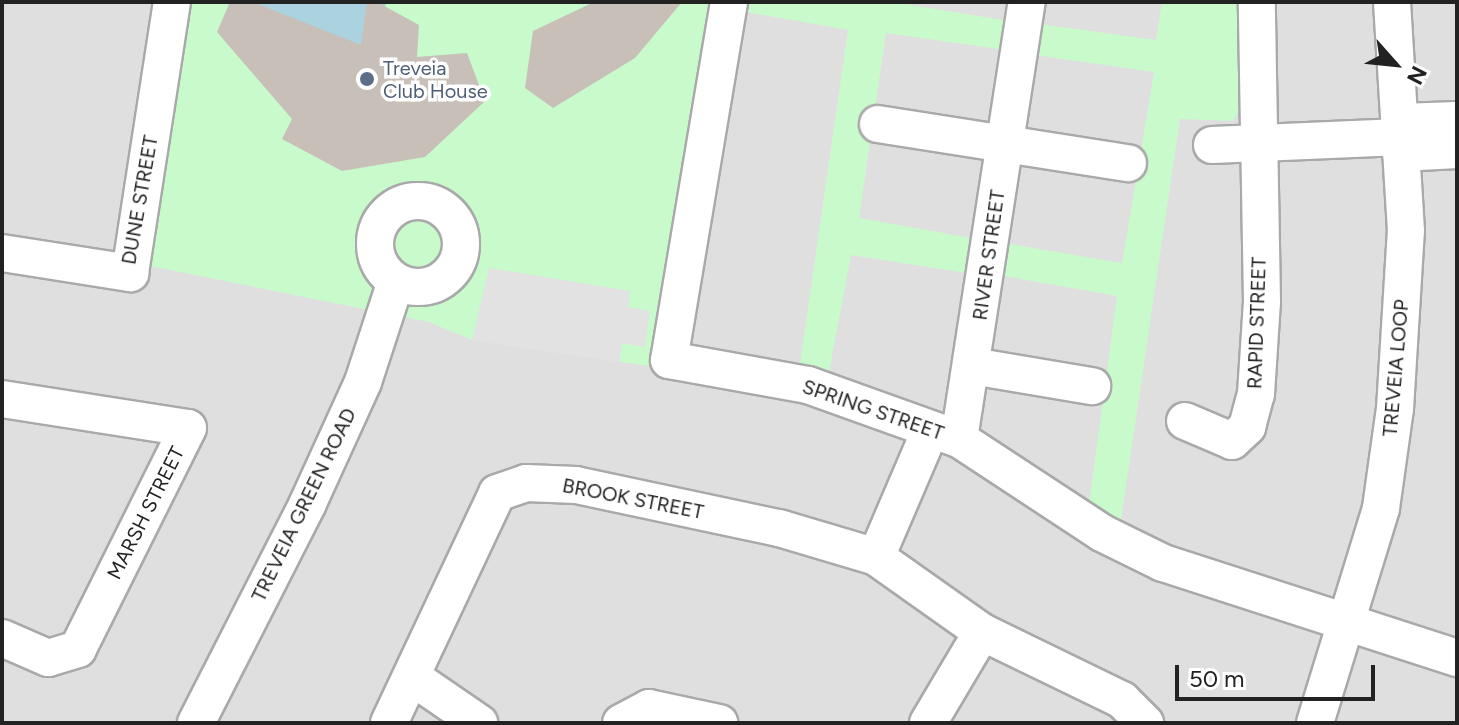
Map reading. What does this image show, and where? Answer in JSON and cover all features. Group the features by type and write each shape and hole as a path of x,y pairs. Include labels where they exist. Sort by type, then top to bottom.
{"street":[{"name":"DUNE STREET","path":"2,253 130,273 172,2"},
{"name":"SPRING STREET","path":"729,2 669,360 808,385 944,435 1102,533 1163,563 1457,658"},
{"name":"RIVER STREET","path":"944,435 972,366 1027,2"},
{"name":"RAPID STREET","path":"1185,421 1232,441 1247,427 1256,394 1257,2"},
{"name":"TREVEIA LOOP","path":"1315,723 1349,624 1381,508 1395,409 1406,231 1392,2"},
{"path":"1212,145 1258,147 1401,137 1457,120"},
{"path":"878,124 1128,163"},
{"path":"1401,137 1457,150"},
{"name":"TREVEIA GREEN ROAD","path":"196,723 320,478 405,284 366,418 217,723"},
{"path":"972,366 1092,386"},
{"name":"MARSH STREET","path":"2,399 188,428 78,649 48,658 2,638"},
{"path":"876,557 944,435"},
{"name":"BROOK STREET","path":"389,723 415,679 497,493 526,483 576,485 763,525 876,557 982,632 1122,700 1145,723"},
{"path":"928,723 982,632"},
{"path":"415,679 479,723"},
{"path":"621,723 649,708 719,723"}],"shaded area":[{"path":"2,2 1457,2 1457,723 2,723"},
{"path":"489,268 630,291 628,307 650,311 645,347 622,343 619,362 472,340"}],"green space":[{"path":"185,2 710,2 656,367 472,340 429,322 145,265"},
{"path":"741,2 893,2 1009,21 1005,50 886,33 859,218 972,238 966,273 851,255 829,372 800,364 848,30 740,11"},
{"path":"1162,2 1237,2 1244,103 1233,121 1180,119 1121,520 1089,504 1117,296 998,275 1004,243 1122,263 1154,72 1034,55 1039,24 1156,40"}],"water":[{"path":"230,2 387,2 362,60"}],"building":[{"name":"Treveia Club House","path":"230,2 253,2 361,45 367,2 377,2 419,25 417,57 467,53 485,101 425,157 342,171 282,139 292,119 217,32"},
{"path":"594,2 682,2 635,58 553,108 525,88 533,31"}],"place":[{"name":"Treveia Club House","path":"367,79"}]}
